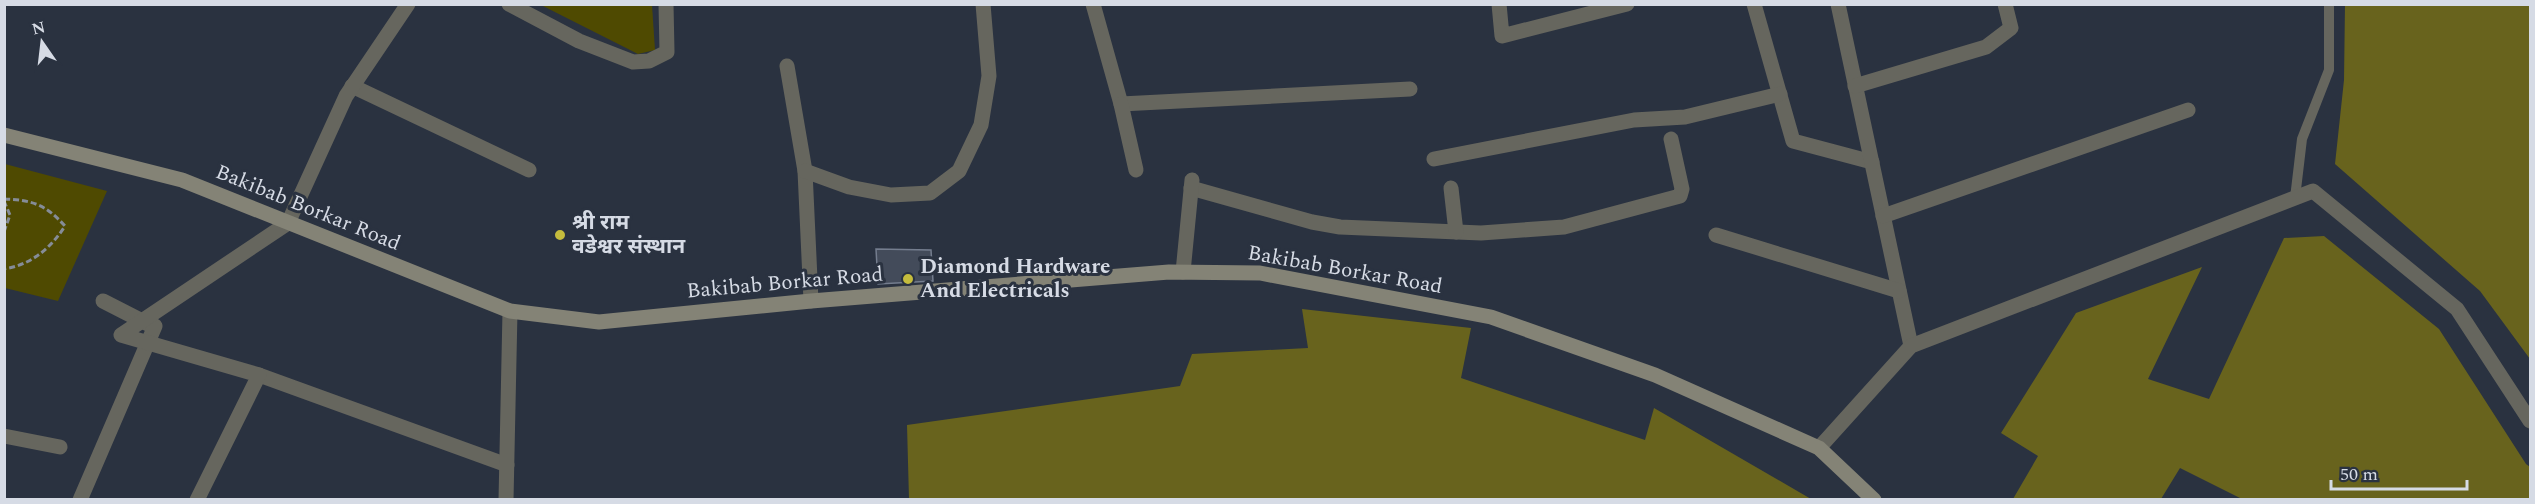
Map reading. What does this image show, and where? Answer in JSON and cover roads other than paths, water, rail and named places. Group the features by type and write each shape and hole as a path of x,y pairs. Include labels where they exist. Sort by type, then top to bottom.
{"street":[{"path":"121,335 288,223 352,86 408,4"},
{"path":"509,4 579,41 633,62 649,61 668,52 666,4"},
{"path":"805,171 849,187 891,195 930,193 959,171 981,125 989,76 983,4"},
{"path":"1093,4 1121,104 1136,170"},
{"path":"1499,4 1502,36 1627,4"},
{"path":"1755,4 1793,141 1872,162"},
{"path":"1838,4 1911,346"},
{"path":"1856,87 1986,47 2011,28 2005,4"},
{"path":"787,66 805,171 811,301"},
{"path":"352,86 529,170"},
{"path":"1121,104 1410,89"},
{"path":"1434,159 1634,120 1685,117 1780,94"},
{"path":"1883,216 2188,110"},
{"name":"Bakibab Borkar Road","path":"4,135 182,180 510,311 599,322 811,301 1183,272 1260,273 1491,317 1655,375 1819,448 1874,500"},
{"path":"1183,272 1192,184 1312,222 1340,227 1481,233 1564,227 1680,196 1682,189 1671,140"},
{"path":"1451,188 1456,232"},
{"path":"1819,448 1911,346 2313,191 2457,309 2530,420"},
{"path":"1716,235 1899,291"},
{"path":"103,301 140,321 155,326"},
{"path":"506,500 510,311"},
{"path":"121,335 155,326"},
{"path":"80,500 155,326"},
{"path":"121,335 259,375 507,465"},
{"path":"197,500 259,375"},
{"path":"4,436 60,447"}],"lane":[{"path":"2295,198 2302,139 2330,70 2329,4"}],"place":[{"name":"श्री राम वडेश्वर संस्थान","path":"560,235"},
{"name":"Diamond Hardware And Electricals","path":"908,279"}]}
